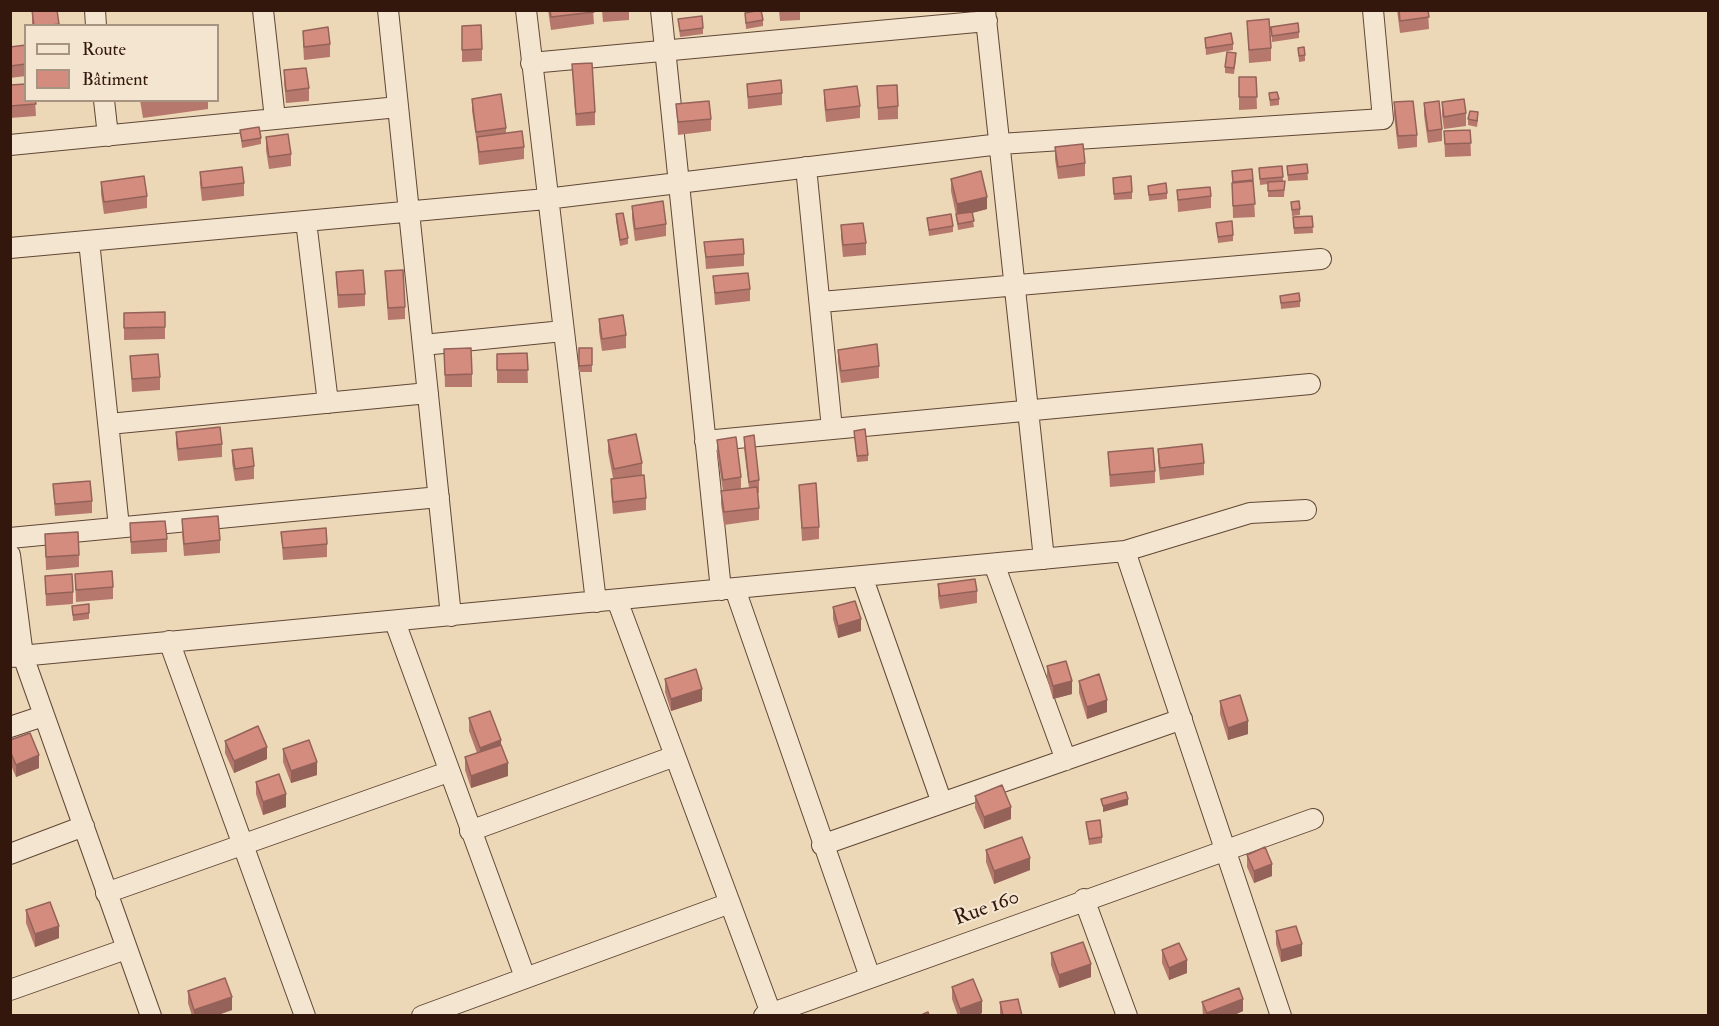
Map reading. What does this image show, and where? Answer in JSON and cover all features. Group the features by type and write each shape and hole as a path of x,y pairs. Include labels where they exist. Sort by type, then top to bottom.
{"street":[{"path":"263,10 275,119"},
{"path":"388,10 452,616"},
{"path":"526,10 546,199 596,602"},
{"path":"661,10 705,441 728,589 870,977"},
{"path":"10,248 546,199 1000,144 1383,120 1372,10"},
{"path":"531,63 665,51 986,16 1044,559"},
{"path":"104,102 108,136"},
{"path":"10,145 398,107"},
{"path":"806,167 832,429"},
{"path":"306,221 328,403"},
{"path":"89,241 119,527"},
{"path":"821,302 1321,259"},
{"path":"423,345 563,331"},
{"path":"705,441 1311,384"},
{"path":"109,424 428,393"},
{"path":"10,537 439,497"},
{"path":"17,657 1125,551 1250,513 1306,510"},
{"path":"1125,551 1281,1016"},
{"path":"10,555 17,657 43,716 151,1016"},
{"path":"994,564 1066,760"},
{"path":"862,576 942,803"},
{"path":"617,600 730,903 769,1015"},
{"path":"395,622 448,772 525,977"},
{"path":"168,641 305,1016"},
{"path":"10,727 43,716"},
{"path":"822,845 1182,719"},
{"path":"470,831 675,756"},
{"path":"106,893 448,772"},
{"name":"Rue 160","path":"769,1015 1084,899 1312,819"},
{"path":"10,854 84,826"},
{"path":"1084,899 1127,1016"},
{"path":"422,1016 730,903"},
{"path":"10,990 126,949"}],"building":[{"path":"32,10 57,10 59,24 34,24"},
{"path":"550,10 593,10 594,12 551,17"},
{"path":"761,10 763,20 746,23 745,13"},
{"path":"1399,10 1428,10 1429,17 1400,21"},
{"path":"702,16 703,28 680,31 678,19"},
{"path":"1269,19 1271,48 1249,50 1247,21"},
{"path":"1298,23 1299,32 1272,36 1271,27"},
{"path":"481,25 482,49 462,50 462,26"},
{"path":"328,27 330,44 304,47 303,31"},
{"path":"1231,33 1233,44 1206,48 1205,38"},
{"path":"24,45 24,64 10,66 10,47"},
{"path":"1304,47 1305,55 1299,56 1298,48"},
{"path":"1227,52 1236,53 1234,68 1225,67"},
{"path":"592,63 595,112 576,114 572,64"},
{"path":"306,68 309,88 286,91 284,70"},
{"path":"1239,77 1256,77 1257,97 1239,97"},
{"path":"781,80 782,93 748,97 747,84"},
{"path":"24,84 24,102 36,102 36,104 10,106 10,85"},
{"path":"897,85 898,106 878,108 877,86"},
{"path":"857,86 860,106 826,110 824,90"},
{"path":"1277,92 1279,99 1270,100 1269,93"},
{"path":"501,94 506,128 476,132 472,99"},
{"path":"1464,99 1466,113 1444,117 1442,102"},
{"path":"709,101 711,119 678,122 676,104"},
{"path":"1413,101 1417,135 1398,136 1394,102"},
{"path":"1439,101 1442,129 1428,131 1424,103"},
{"path":"1470,111 1478,112 1477,121 1468,119"},
{"path":"259,127 261,138 242,141 240,130"},
{"path":"1470,130 1471,143 1445,144 1444,131"},
{"path":"522,131 524,147 479,152 477,137"},
{"path":"288,134 291,154 269,157 266,137"},
{"path":"1083,144 1085,163 1058,167 1055,147"},
{"path":"1307,164 1308,173 1288,175 1287,166"},
{"path":"1282,166 1283,177 1260,179 1259,168"},
{"path":"242,167 244,183 202,188 200,172"},
{"path":"1252,169 1253,180 1233,182 1232,171"},
{"path":"981,171 987,197 957,204 951,179"},
{"path":"144,176 147,196 104,202 101,182"},
{"path":"1131,176 1132,192 1114,194 1113,178"},
{"path":"1253,181 1255,204 1233,206 1232,183"},
{"path":"1285,181 1284,190 1268,191 1268,182"},
{"path":"1166,183 1167,193 1149,195 1148,186"},
{"path":"1210,187 1211,196 1178,200 1177,190"},
{"path":"663,201 666,224 635,229 632,206"},
{"path":"1299,201 1300,209 1292,210 1291,202"},
{"path":"972,212 974,221 958,224 956,214"},
{"path":"623,213 628,238 620,240 616,214"},
{"path":"951,214 953,226 929,230 927,218"},
{"path":"1312,216 1313,227 1294,228 1293,217"},
{"path":"1232,221 1233,235 1218,237 1216,223"},
{"path":"863,223 866,243 843,245 841,225"},
{"path":"743,239 744,254 706,257 704,242"},
{"path":"363,270 365,294 338,295 336,272"},
{"path":"403,270 405,307 388,308 385,271"},
{"path":"748,273 750,289 715,293 713,276"},
{"path":"1299,293 1300,301 1281,303 1280,296"},
{"path":"165,312 165,327 124,328 124,313"},
{"path":"623,315 626,335 602,339 599,319"},
{"path":"877,344 879,366 841,371 838,350"},
{"path":"471,348 472,374 445,375 444,349"},
{"path":"579,348 592,348 592,365 579,366"},
{"path":"527,353 528,370 497,370 497,354"},
{"path":"158,354 160,377 132,379 130,356"},
{"path":"220,427 222,444 178,449 176,432"},
{"path":"865,429 868,455 857,456 854,431"},
{"path":"636,434 642,463 614,469 608,440"},
{"path":"754,435 759,480 749,482 744,437"},
{"path":"736,437 741,477 723,480 717,440"},
{"path":"1202,444 1204,463 1160,468 1158,449"},
{"path":"252,448 254,466 235,469 232,450"},
{"path":"1153,448 1155,471 1110,475 1108,452"},
{"path":"644,475 646,498 613,502 611,479"},
{"path":"90,481 92,501 55,504 53,484"},
{"path":"816,483 819,527 802,528 799,485"},
{"path":"757,487 759,508 724,512 721,491"},
{"path":"218,516 220,540 184,544 182,519"},
{"path":"165,521 167,539 131,542 130,523"},
{"path":"326,528 327,544 283,548 281,532"},
{"path":"78,532 79,555 46,557 45,534"},
{"path":"112,571 113,587 76,590 75,574"},
{"path":"72,574 73,592 46,594 45,576"},
{"path":"975,579 977,591 940,596 938,584"},
{"path":"855,601 861,619 838,626 833,607"},
{"path":"89,604 89,613 73,615 72,606"},
{"path":"1066,661 1072,681 1053,686 1047,666"},
{"path":"696,669 702,689 671,699 665,679"},
{"path":"1099,674 1107,700 1087,707 1079,681"},
{"path":"1240,695 1248,721 1228,728 1220,701"},
{"path":"490,711 501,740 480,748 469,718"},
{"path":"258,726 267,747 234,761 225,741"},
{"path":"30,733 39,755 16,765 10,751 10,740"},
{"path":"309,740 317,762 291,771 283,749"},
{"path":"501,745 508,763 471,776 465,757"},
{"path":"279,774 286,794 263,802 256,782"},
{"path":"1002,785 1011,807 984,817 975,796"},
{"path":"1126,792 1128,799 1103,806 1101,799"},
{"path":"1100,820 1102,837 1089,839 1086,822"},
{"path":"1022,837 1030,858 994,871 986,850"},
{"path":"1265,847 1272,864 1254,871 1247,855"},
{"path":"50,902 59,926 35,934 26,910"},
{"path":"1296,926 1302,944 1281,950 1276,931"},
{"path":"1083,942 1091,964 1059,975 1051,953"},
{"path":"1179,943 1187,960 1169,968 1162,950"},
{"path":"225,978 232,997 194,1010 188,991"},
{"path":"973,979 982,1001 960,1009 952,987"},
{"path":"1239,988 1243,999 1207,1013 1202,1002"},
{"path":"1018,999 1022,1016 1003,1016 1000,1002"}]}
